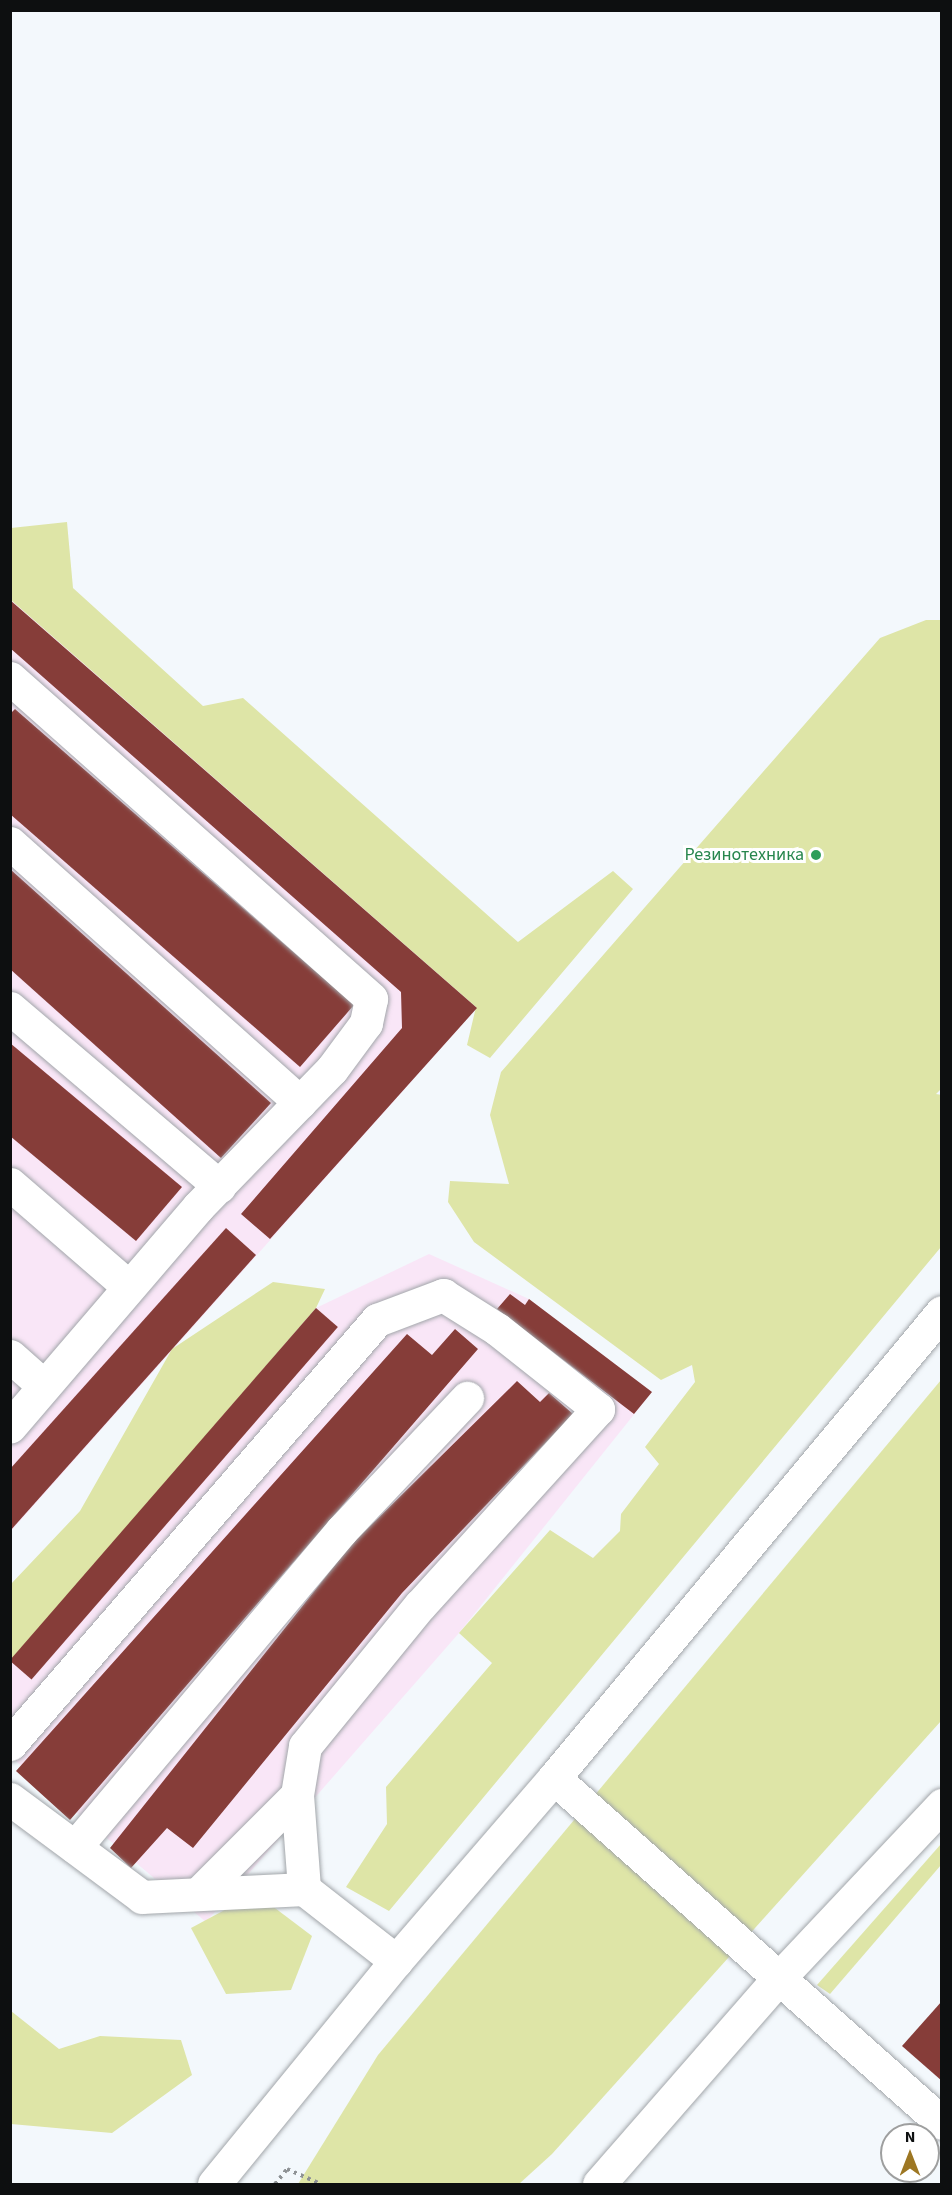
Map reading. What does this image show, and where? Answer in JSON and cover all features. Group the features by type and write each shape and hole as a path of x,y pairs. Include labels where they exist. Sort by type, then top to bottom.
{"street":[{"path":"10,1426 219,1186 332,1069 366,1023 371,999 14,688"},
{"path":"10,843 300,1102"},
{"path":"10,1008 219,1186"},
{"path":"10,1184 129,1287"},
{"path":"10,1744 376,1320 442,1295 497,1329 598,1409 420,1605 305,1746 297,1795 304,1889"},
{"path":"214,2184 396,1961 554,1778 942,1312"},
{"path":"10,1356 44,1386"},
{"path":"75,1847 342,1530 467,1398"},
{"path":"554,1778 942,2123"},
{"path":"198,1894 297,1795"},
{"path":"10,1799 142,1897 304,1889 396,1961"},
{"path":"599,2184 779,1978 942,1805"}],"path":[{"path":"275,2184 287,2169 320,2184"}],"shaded area":[{"path":"11,600 477,1008 11,1531"},
{"path":"429,1254 529,1299 652,1392 459,1633 206,1922 11,1757 11,1661 316,1308"}],"green space":[{"path":"67,522 73,588 203,706 243,698 518,942 613,871 633,889 490,1058 467,1045 476,1007 11,600 11,528"},
{"name":"Резинотехника","path":"926,620 942,620 942,1088 936,1094 942,1095 941,1247 389,1911 346,1887 387,1824 386,1787 492,1663 459,1633 550,1530 593,1558 620,1531 621,1514 659,1464 645,1447 695,1382 692,1365 661,1380 474,1242 448,1202 450,1181 509,1184 490,1115 501,1072 880,638"},
{"path":"273,1282 325,1289 316,1308 11,1661 11,1584 80,1511 172,1349"},
{"path":"941,1380 941,1721 552,2154 519,2184 298,2184 378,2055"},
{"path":"941,1844 941,1865 830,1994 817,1985"},
{"path":"234,1905 271,1905 312,1936 291,1990 226,1994 191,1928"},
{"path":"11,2011 59,2049 100,2036 181,2040 192,2075 112,2133 11,2124"}],"building":[{"path":"10,600 477,1008 270,1239 241,1214 402,1028 401,992 10,648"},
{"path":"15,709 354,1005 300,1067 10,814 10,714"},
{"path":"10,869 271,1103 221,1158 10,969"},
{"path":"10,1043 182,1187 136,1241 10,1136"},
{"path":"226,1228 256,1255 10,1531 10,1469"},
{"path":"510,1294 525,1305 529,1299 652,1392 634,1414 497,1309"},
{"path":"316,1308 338,1327 32,1679 10,1660"},
{"path":"455,1329 478,1349 70,1820 16,1771 407,1334 432,1355"},
{"path":"517,1381 540,1402 549,1393 573,1414 402,1593 193,1848 167,1828 131,1868 110,1848 351,1545"},
{"path":"942,2001 942,2081 902,2046"}],"place":[{"name":"Резинотехника","path":"816,855"}]}
